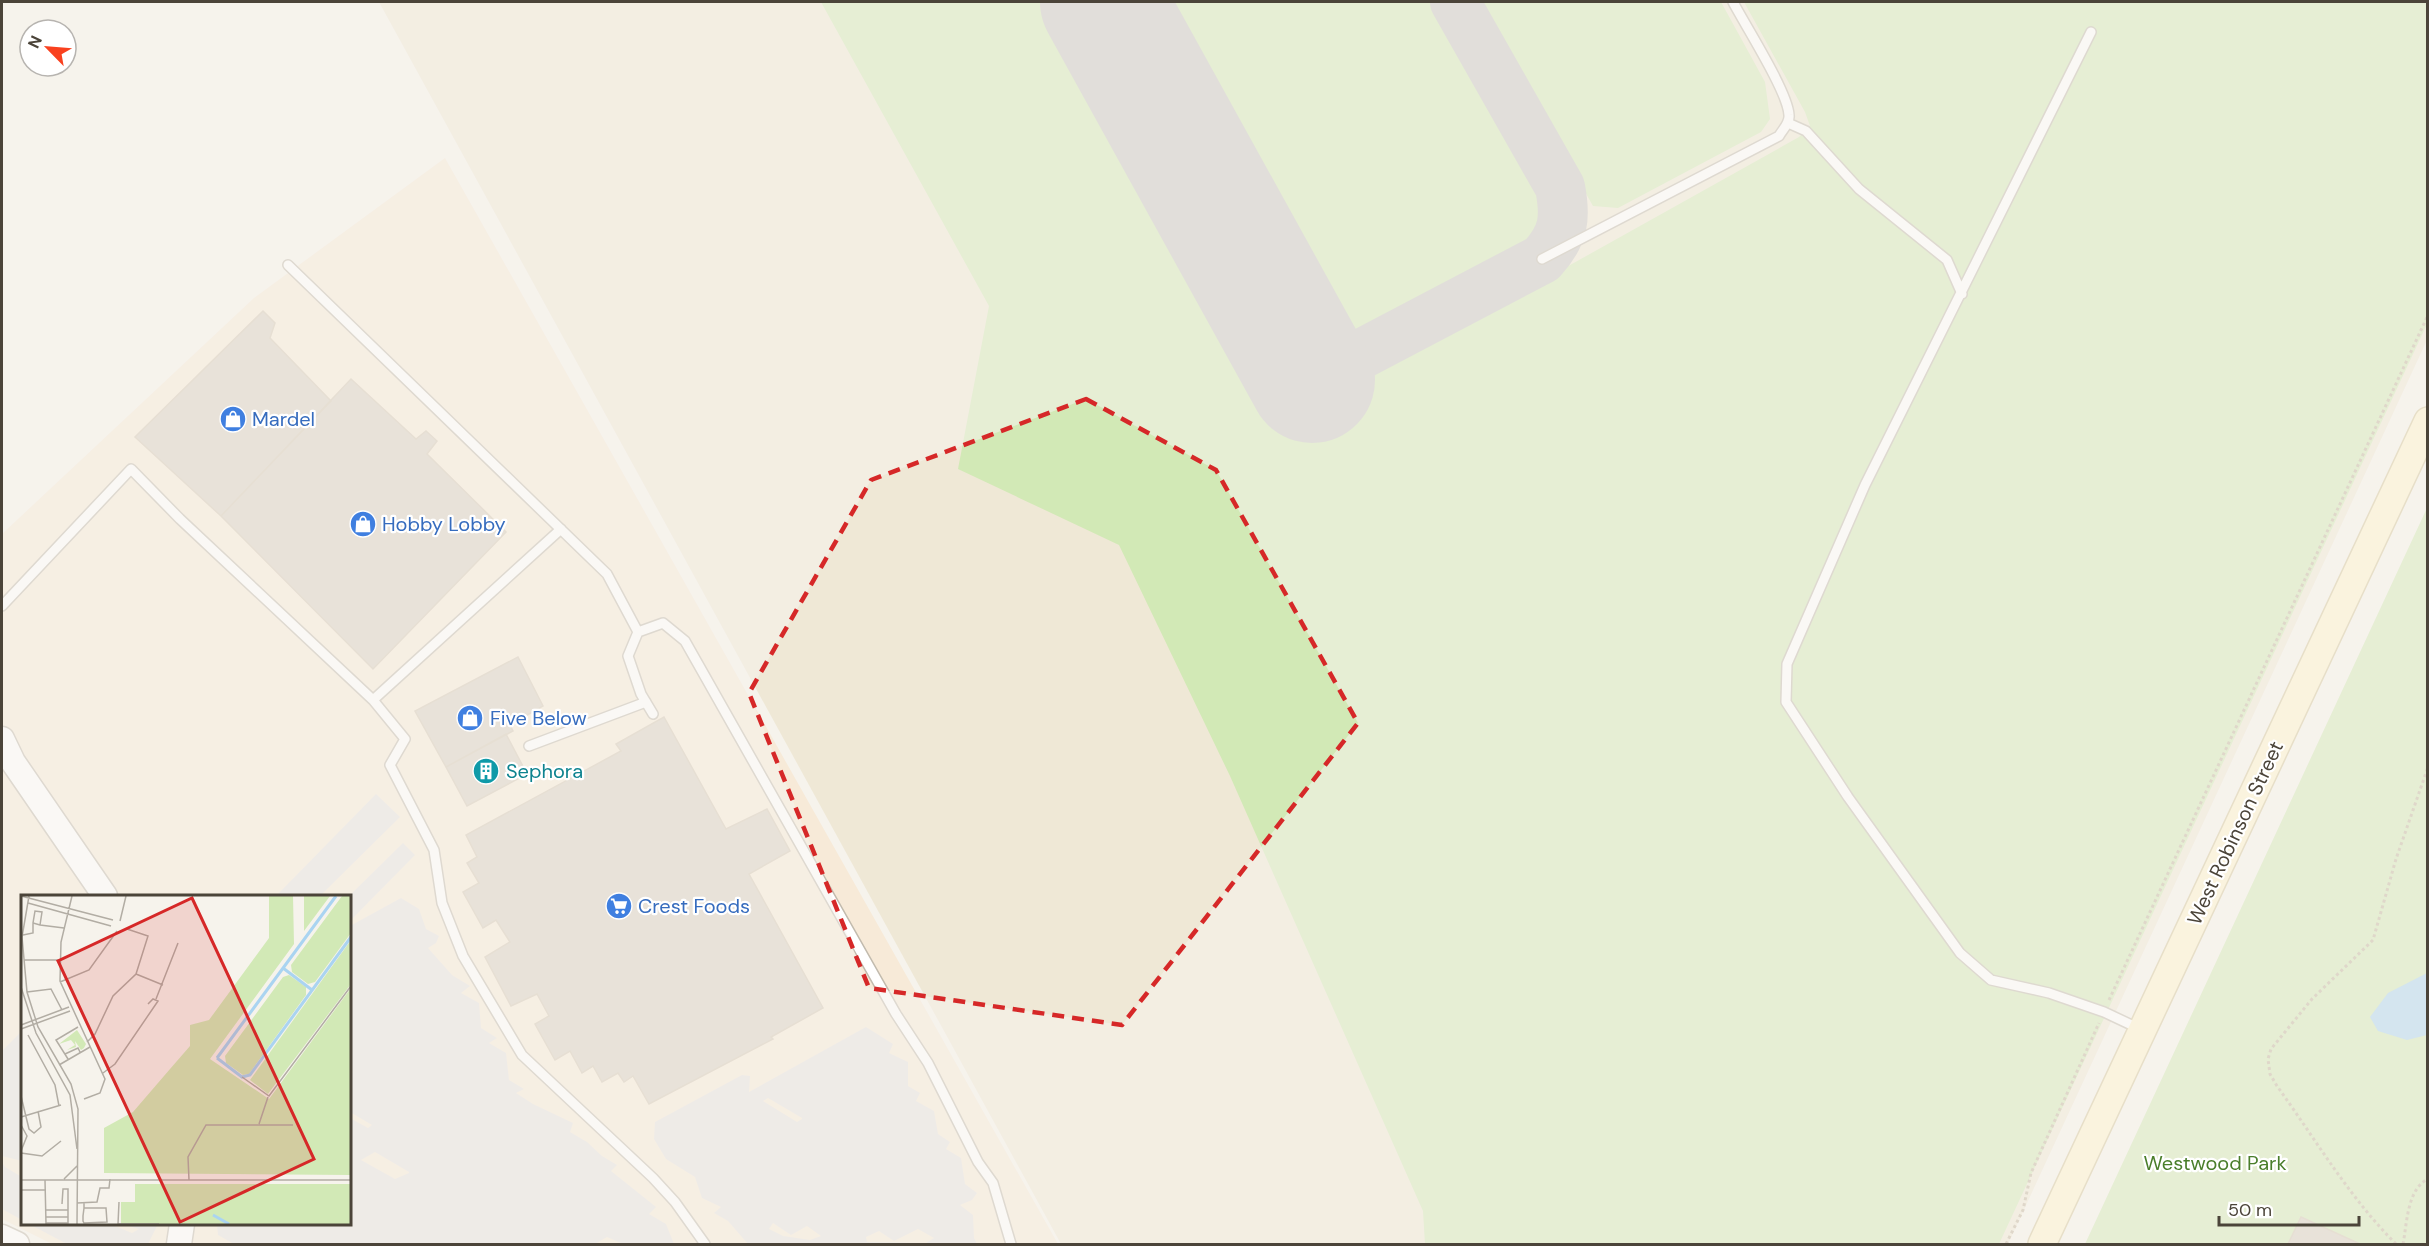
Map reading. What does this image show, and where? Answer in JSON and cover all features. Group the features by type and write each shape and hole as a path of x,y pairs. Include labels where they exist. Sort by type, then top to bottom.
{"main road":[{"name":"West Robinson Street","path":"2042,1245 2427,421"}],"street":[{"path":"2,739 7,758 104,895"},
{"path":"179,1245 182,1225"},
{"path":"2,1236 17,1245"}],"lane":[{"path":"1542,259 1779,136 1788,123 1789,115 1783,94 1732,2"},
{"path":"2091,32 1865,485 1787,664 1786,702 1848,796 1960,953 1991,980 2049,993 2104,1012 2142,1030"},
{"path":"1788,123 1806,131 1859,189 1947,260 1962,294"},
{"path":"288,265 607,574 638,632"},
{"path":"2,606 132,469 180,519 373,700 405,739 390,765 434,850 442,903 463,956 522,1055 653,1178 675,1202 705,1245"},
{"path":"373,700 561,529"},
{"path":"653,714 645,702 628,656 638,632 663,623 685,641 896,1014 928,1063 978,1162 993,1183 1011,1245"},
{"path":"529,746 645,702"}],"path":[{"path":"2006,1245 2023,1210 2031,1173 2427,315"},
{"path":"2396,1245 2336,1174 2270,1074 2268,1059 2271,1049 2312,999 2373,940 2396,859 2427,767"},
{"path":"2403,1245 2413,1196 2421,1182 2427,1179"}],"highlighted area":[{"path":"1086,399 1216,470 1358,723 1122,1025 869,988 749,693 871,480"}],"shaded area":[{"path":"379,2 2427,2 2427,340 2008,1244 1061,1244"},
{"path":"445,158 1058,1244 52,1244 2,1219 2,534 254,298"},
{"path":"376,794 400,817 321,895 277,895"},
{"path":"403,843 415,855 351,920 350,895"},
{"path":"401,898 419,909 426,929 439,936 436,943 428,948 452,975 470,986 461,993 479,1003 481,1028 497,1038 489,1043 506,1053 509,1080 524,1089 516,1093 533,1104 573,1123 570,1132 617,1165 611,1171 656,1207 649,1214 666,1224 674,1244 623,1244 607,1237 595,1244 234,1244 218,1235 217,1225 351,1225 351,1119 368,1128 372,1125 351,1113 351,1073 353,1072 351,1070 351,925","holes":["375,1152 409,1173 395,1179 361,1160"]},
{"path":"866,1027 893,1044 889,1053 908,1062 908,1086 920,1093 916,1101 934,1111 938,1134 950,1142 946,1149 961,1158 965,1184 977,1193 972,1200 960,1205 973,1215 974,1238 977,1244 748,1244 728,1221 714,1213 721,1207 702,1198 695,1177 666,1159 654,1139 655,1122 742,1075 750,1076 749,1092","holes":["768,1098 802,1118 802,1119 797,1122 763,1101","773,1223 791,1235 807,1226 821,1236 810,1240 783,1236 769,1229","918,1229 934,1238 926,1243 867,1242 866,1237 879,1231 894,1241"]},
{"path":"21,1032 21,1161 2,1156 2,1051"},
{"path":"2,1162 5,1167 21,1176 21,1219 2,1209"},
{"path":"31,1225 112,1225 132,1233 139,1229 125,1225 158,1225 148,1244 67,1244"}],"green space":[{"path":"821,2 1056,2 1294,435 1367,393 1361,382 1799,137 1810,126 1805,112 1744,2 2427,2 2427,324 1999,1244 1425,1244 1423,1211 1230,776 1119,545 958,469 989,306"},
{"path":"1152,2 1436,2 1541,193 1546,217 1543,231 1527,248 1383,327 1367,330 1352,329 1332,320 1325,315"},
{"path":"1478,2 1721,2 1765,82 1770,119 1761,132 1618,208 1593,206"},
{"name":"Westwood Park","path":"2427,508 2427,1244 2085,1244"}],"water":[{"path":"2427,973 2427,1035 2407,1040 2378,1031 2370,1017 2388,993"}],"building":[{"name":"Mardel","path":"263,311 275,323 270,338 331,401 221,516 135,437"},
{"name":"Hobby Lobby","path":"351,379 416,439 426,431 437,441 427,454 506,532 373,669 221,516"},
{"name":"Five Below","path":"518,657 543,706 510,725 513,731 446,767 415,711"},
{"name":"Crest Foods","path":"664,717 726,829 767,809 790,851 749,874 823,1008 771,1037 773,1039 649,1104 633,1076 624,1082 618,1073 602,1082 593,1066 582,1073 570,1051 555,1060 535,1024 549,1016 537,994 511,1006 485,957 510,942 496,920 483,928 463,892 479,883 467,863 477,857 466,835 621,751 616,744"},
{"name":"Sephora","path":"506,734 527,774 467,806 446,767"},
{"path":"2301,1217 2360,1244 2288,1244"}],"taxiway":[{"path":"1312,380 1542,259 1559,234 1563,217 1560,187 1455,2"}],"runway":[{"path":"1103,2 1312,380"}],"place":[{"name":"Mardel","path":"233,419"},
{"name":"Hobby Lobby","path":"363,524"},
{"name":"Five Below","path":"470,718"},
{"name":"Sephora","path":"486,771"},
{"name":"Crest Foods","path":"619,906"}]}
